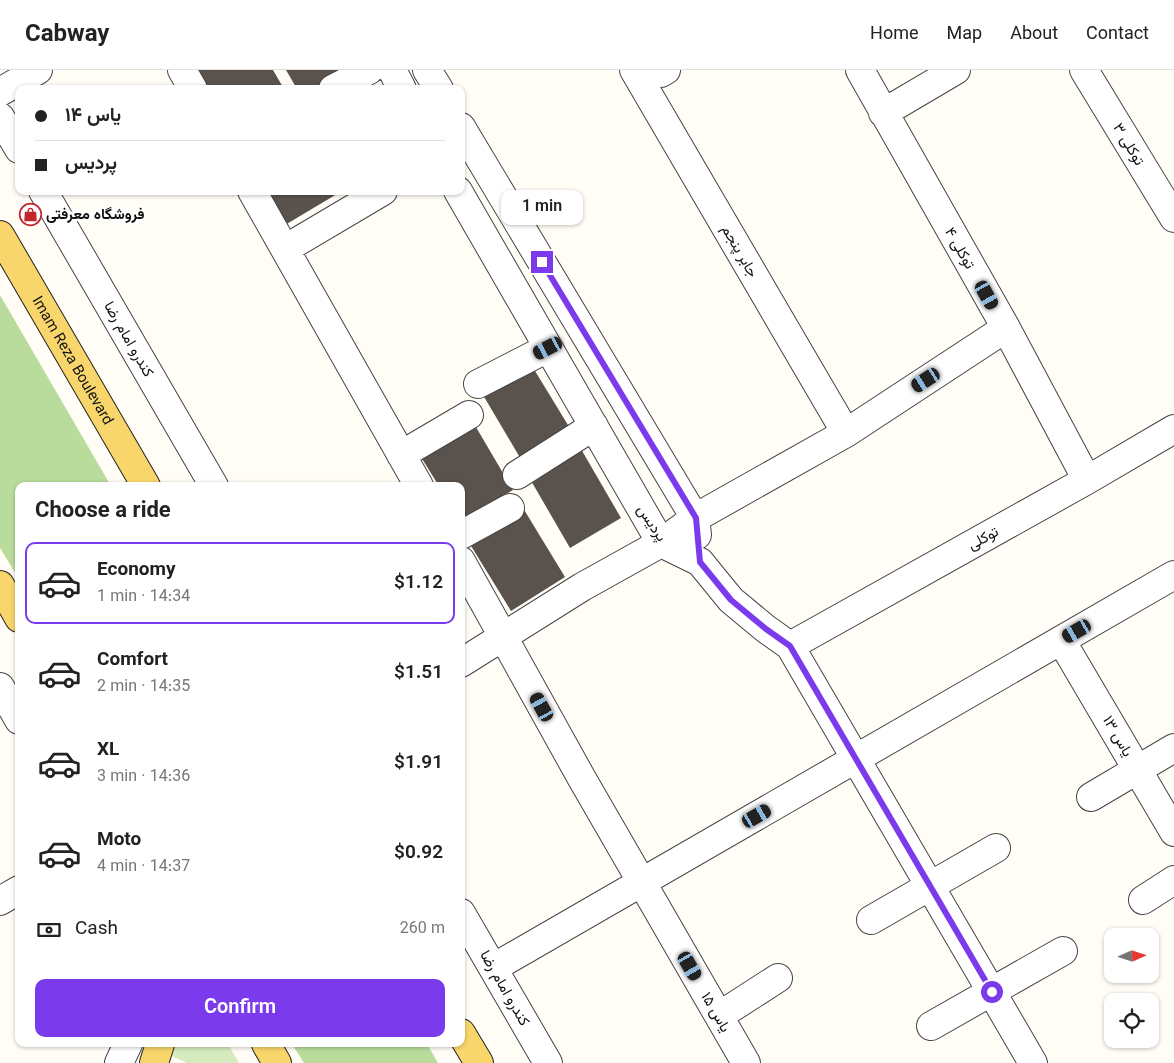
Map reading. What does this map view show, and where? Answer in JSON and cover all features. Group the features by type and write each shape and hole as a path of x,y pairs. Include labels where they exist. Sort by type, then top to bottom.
{"main road":[{"name":"Imam Reza Boulevard","path":"0,235 144,482"},
{"path":"0,586 15,611"},
{"path":"465,1040 478,1063"},
{"path":"154,1063 159,1047"},
{"path":"268,1047 277,1063"}],"street":[{"path":"0,92 38,70"},
{"path":"182,70 191,85"},
{"path":"341,85 368,70"},
{"path":"392,70 400,85"},
{"path":"427,70 436,85"},
{"name":"جابر پنجم","path":"634,70 846,433"},
{"name":"توکلی ۴","path":"860,70 1006,328 1088,480"},
{"path":"883,113 956,70"},
{"name":"توکلی ۳","path":"1084,70 1174,218"},
{"path":"0,117 15,142"},
{"path":"465,133 696,518 700,562 731,600 790,646 1033,1063"},
{"name":"کندرو امام رضا","path":"45,195 212,482"},
{"path":"254,195 417,482"},
{"path":"286,249 376,195"},
{"name":"پردیس","path":"460,195 661,543 700,562"},
{"path":"465,661 582,587 661,543 696,518 846,433 1006,328"},
{"path":"478,384 548,348"},
{"path":"401,455 469,414"},
{"path":"517,475 594,426"},
{"name":"توکلی","path":"790,646 1088,480 1174,429"},
{"path":"465,533 510,508"},
{"name":"یاس ۱۵","path":"465,568 746,1063"},
{"path":"493,968 1174,575"},
{"name":"یاس ۱۳","path":"1061,640 1174,832"},
{"path":"0,687 15,713"},
{"path":"1090,797 1174,748"},
{"path":"871,920 996,848"},
{"path":"1143,900 1174,880"},
{"path":"0,901 15,892"},
{"name":"کندرو امام رضا","path":"465,920 548,1063"},
{"path":"931,1026 1063,951"},
{"path":"719,1016 778,978"},
{"path":"119,1063 127,1047"}],"green space":[{"path":"0,295 109,482 15,482 15,572 0,548"},
{"path":"173,1047 230,1047 239,1063 187,1063 170,1055"},
{"path":"294,1047 429,1047 438,1063 304,1063"}],"building":[{"path":"196,70 273,70 282,85 205,85"},
{"path":"286,70 343,70 319,85 295,85"},
{"path":"268,195 335,195 285,225"},
{"path":"532,366 571,430 522,461 483,395"},
{"path":"473,422 513,490 465,519 465,482 436,482 419,454"},
{"path":"581,449 621,518 570,548 530,479"},
{"path":"523,508 565,577 511,611 468,541"}],"place":[{"name":"فروشگاه معرفتی","path":"30,214"}],"route":[{"path":"542,262 696,518 700,562 731,600 790,646 992,992"}]}
